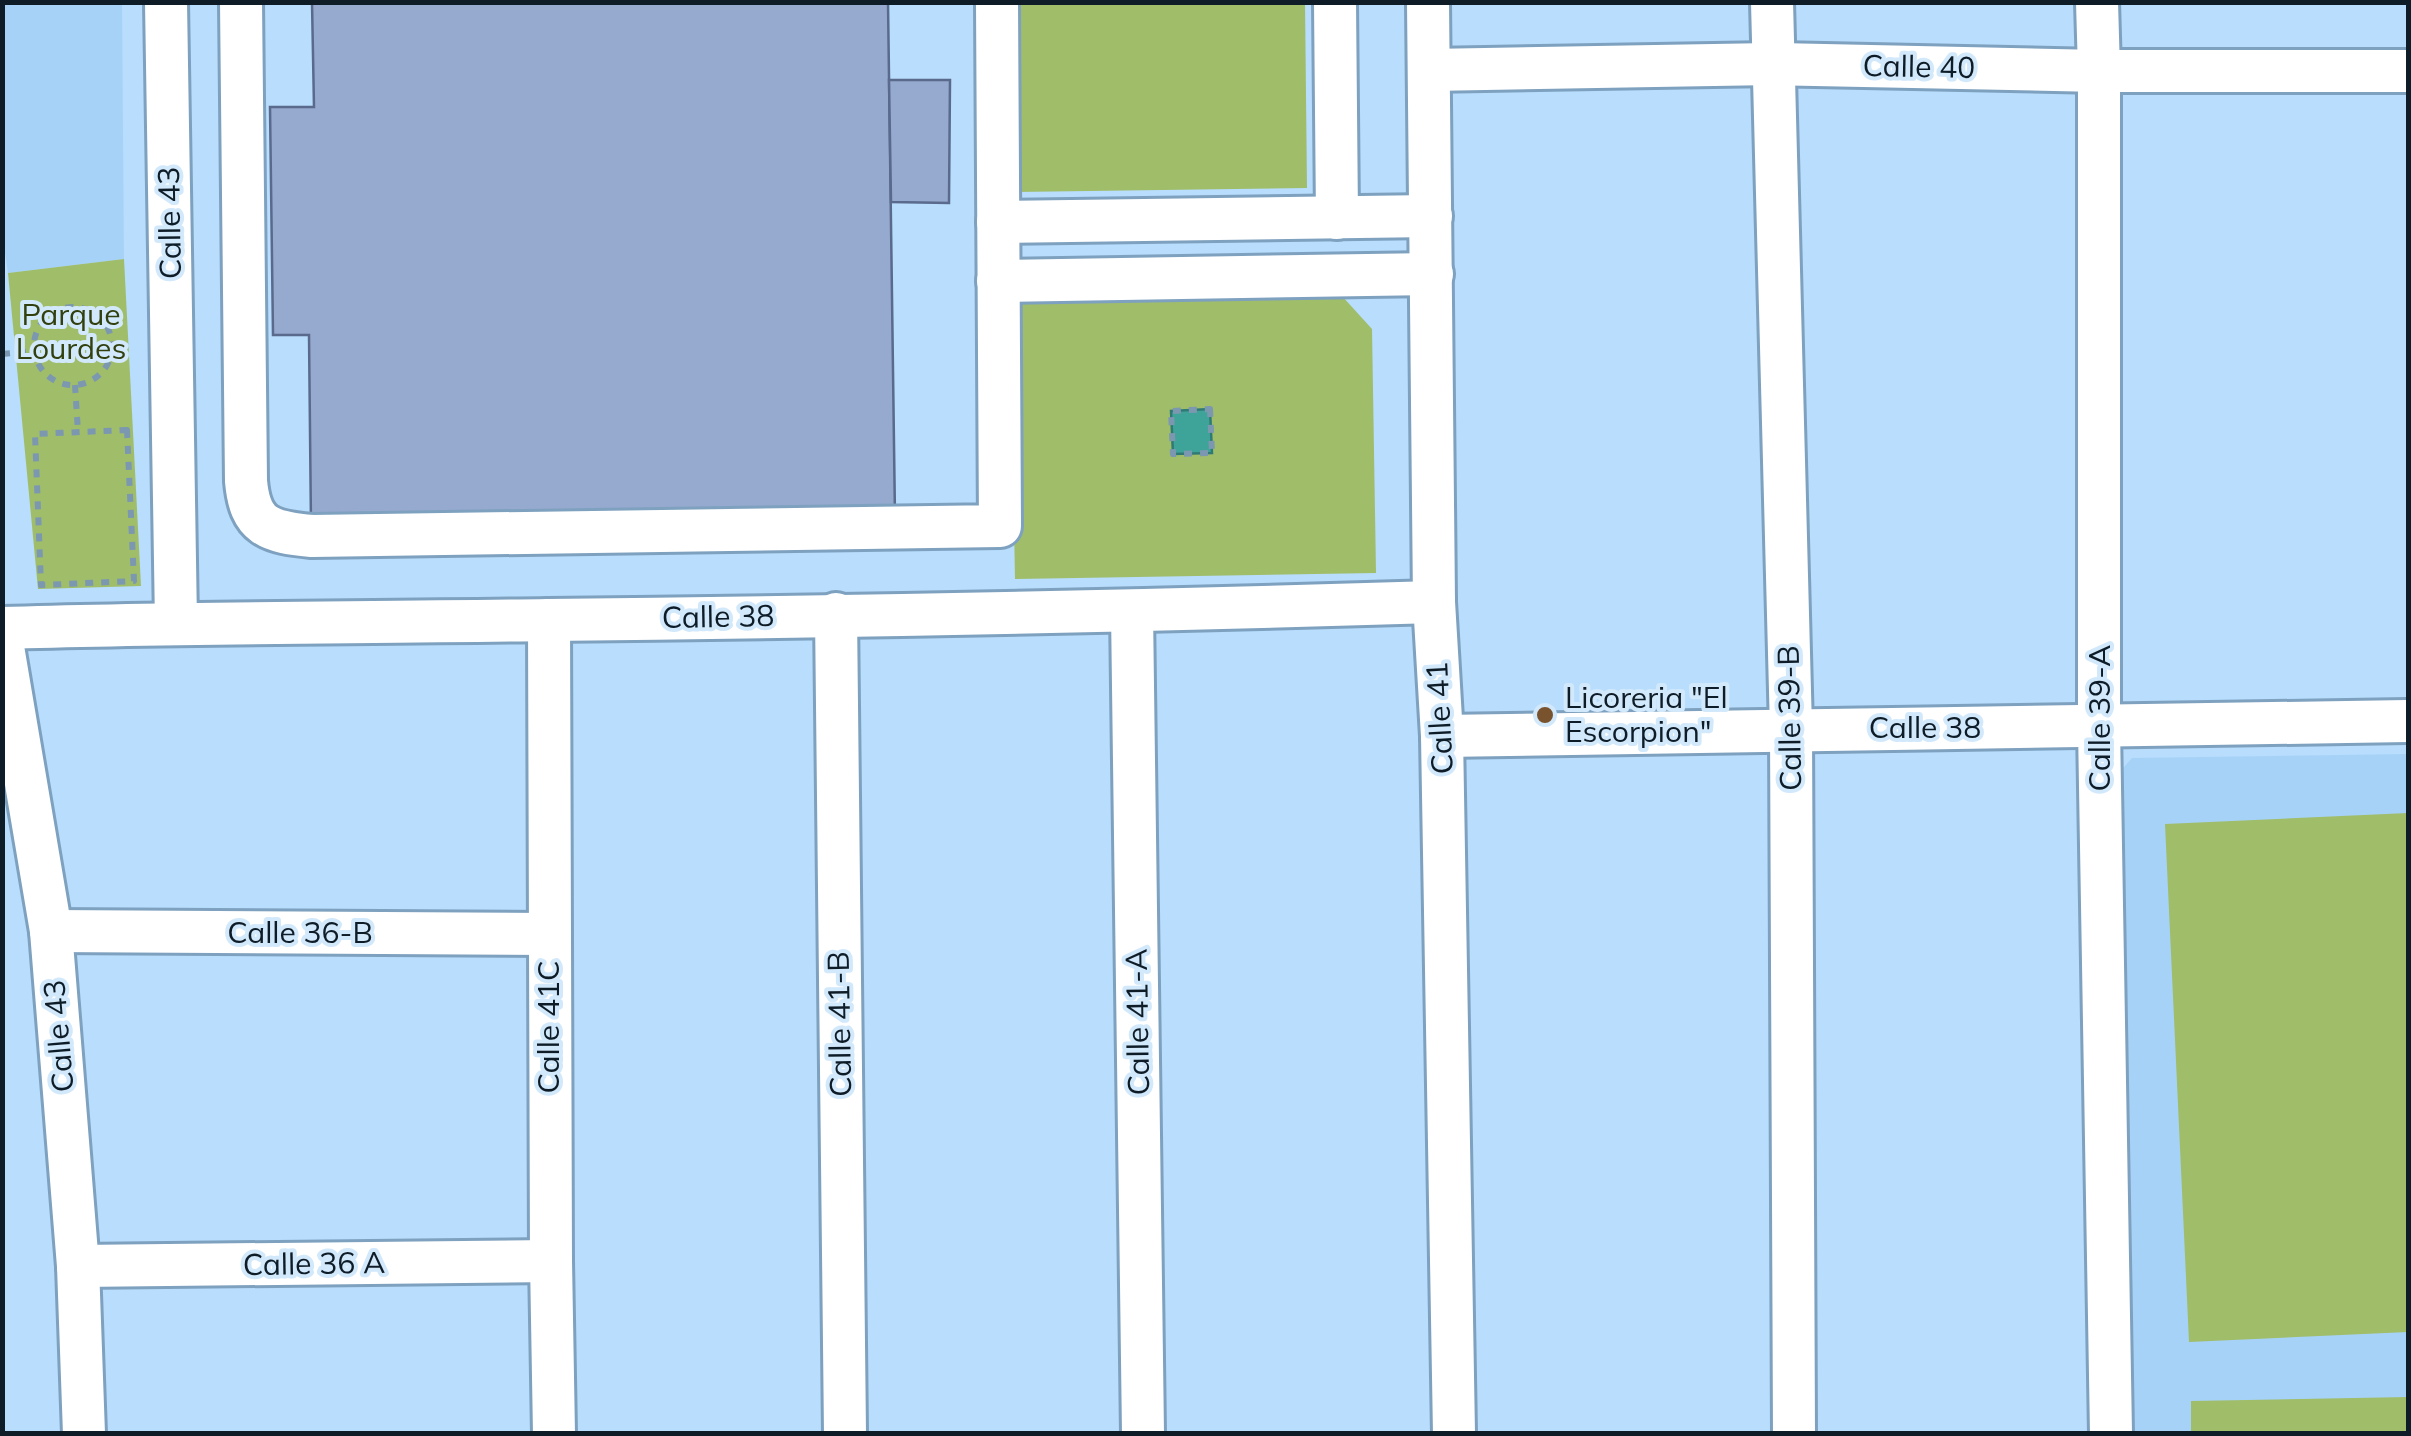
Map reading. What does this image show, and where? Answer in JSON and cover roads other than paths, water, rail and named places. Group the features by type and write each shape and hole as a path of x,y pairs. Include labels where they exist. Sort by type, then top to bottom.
{"street":[{"name":"Calle 43","path":"166,2 176,622"},
{"path":"241,2 248,504 257,519 272,528 312,536 1000,526 997,2"},
{"path":"1334,2 1337,218"},
{"name":"Calle 41","path":"1428,2 1434,602 1442,736 1454,1434"},
{"name":"Calle 39-B","path":"1772,2 1791,728 1794,1434"},
{"name":"Calle 39-A","path":"2097,2 2100,728 2111,1434"},
{"name":"Calle 40","path":"1430,70 1772,64 2099,71 2408,71"},
{"path":"998,222 1432,216"},
{"path":"998,281 1432,274"},
{"name":"Calle 38","path":"2,628 176,622 1132,611 1434,602"},
{"name":"Calle 41-A","path":"1132,611 1143,1434"},
{"name":"Calle 41-B","path":"836,614 845,1434"},
{"name":"Calle 41C","path":"549,620 554,1434"},
{"name":"Calle 43","path":"2,642 51,932 78,1266 84,1434"},
{"name":"Calle 38","path":"1442,736 2408,722"},
{"name":"Calle 36-B","path":"51,932 549,934"},
{"name":"Calle 36 A","path":"78,1266 551,1261"}],"place":[{"name":"Licoreria \"El Escorpion\"","path":"1545,715"}],"park label":[{"name":"Parque Lourdes","path":"71,332"}]}
